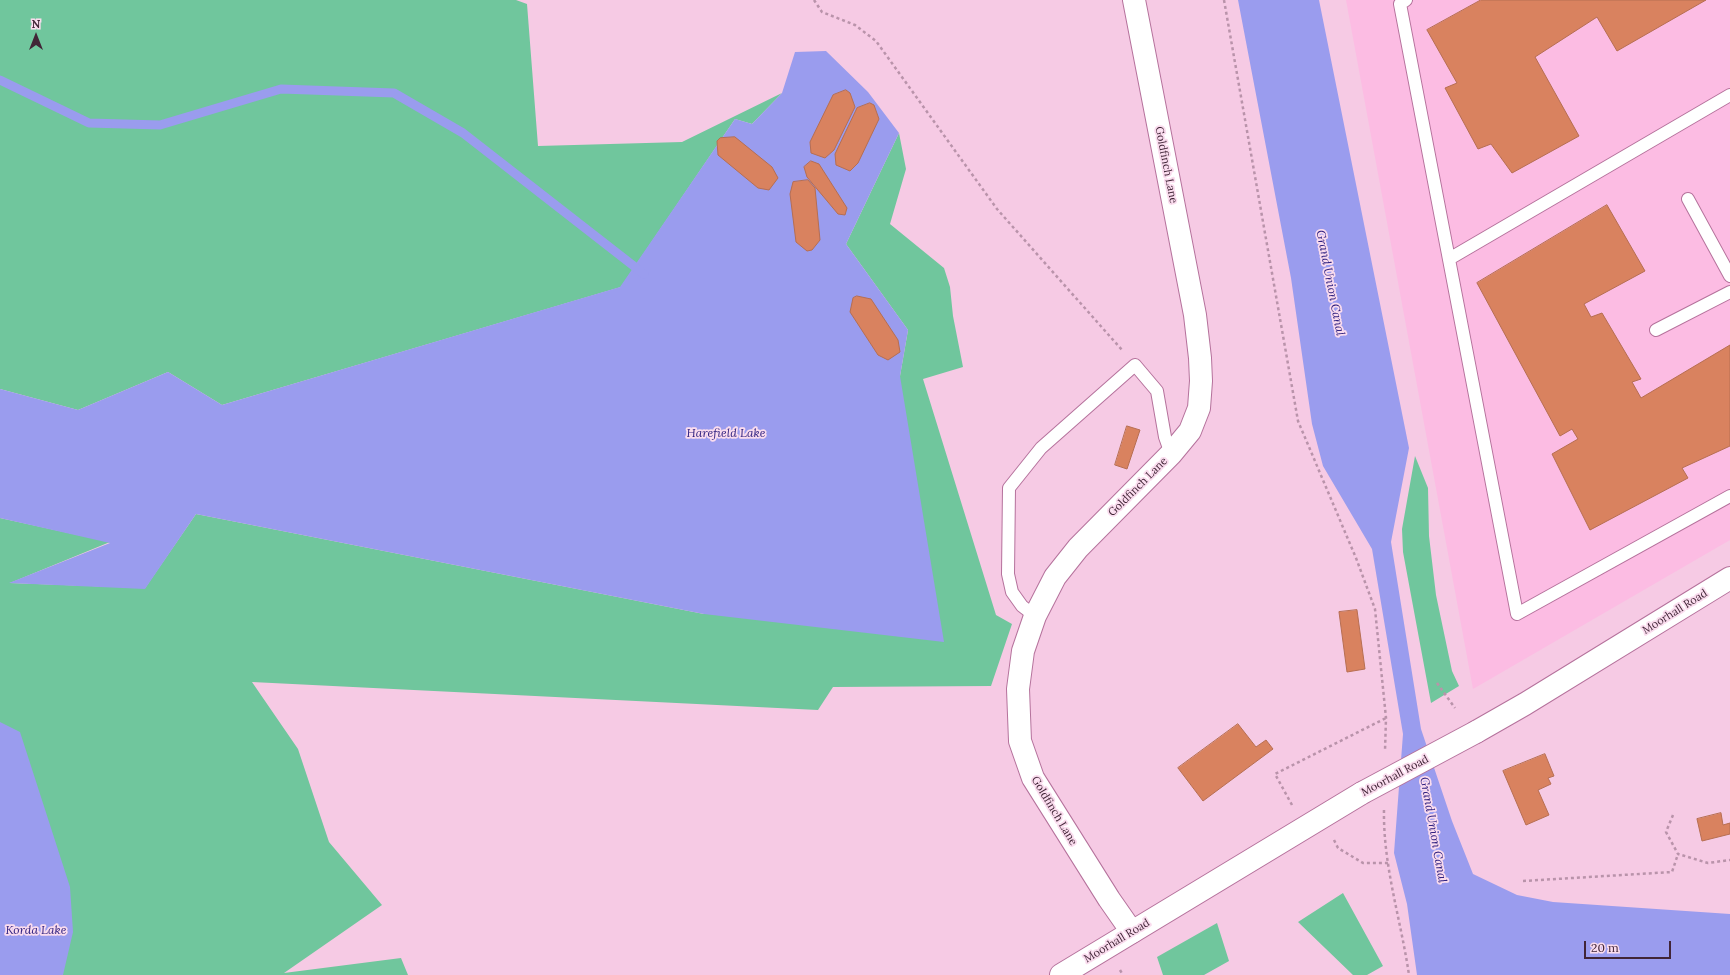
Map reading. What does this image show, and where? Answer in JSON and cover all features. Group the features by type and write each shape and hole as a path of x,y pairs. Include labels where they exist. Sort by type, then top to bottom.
{"street":[{"name":"Goldfinch Lane","path":"1132,932 1109,899 1033,778 1020,741 1018,689 1023,651 1035,616 1056,577 1078,548 1171,454 1190,431 1199,408 1201,381 1200,358 1194,307 1134,0"},
{"name":"Moorhall Road","path":"1062,975 1362,793 1526,704 1730,578"}],"lane":[{"path":"1406,0 1400,4 1517,614 1730,496"},
{"path":"1449,259 1730,95"},
{"path":"1688,199 1730,276"},
{"path":"1656,330 1730,292"},
{"path":"1035,616 1022,606 1012,592 1008,574 1009,488 1041,448 1135,365 1157,391 1165,437 1171,454"}],"path":[{"path":"814,0 822,12 855,25 876,41 997,209 1135,365"},
{"path":"1224,0 1298,421 1356,558 1375,609 1386,718 1275,774 1293,807"},
{"path":"1437,682 1455,708"},
{"path":"1673,815 1666,832 1678,854 1708,863 1730,860"},
{"path":"1333,838 1338,848 1363,863 1388,863 1404,940 1409,975"},
{"path":"1523,881 1672,872 1678,854"}],"shaded area":[{"path":"1346,0 1730,0 1730,540 1473,689"}],"green space":[{"path":"0,0 516,0 527,4 538,146 682,142 782,93 752,124 735,119 621,287 222,405 168,372 78,410 0,389"},
{"path":"899,133 906,169 890,224 944,268 950,287 953,316 963,367 923,379 996,615 1012,624 991,686 833,687 818,710 252,682 298,749 329,842 382,905 284,973 401,958 408,975 0,975 0,518 110,542 10,583 145,588 196,514 704,614 900,376 908,330 846,244"},
{"path":"1415,456 1428,488 1429,536 1436,595 1452,671 1459,686 1431,703 1403,552 1402,529"},
{"path":"1343,893 1383,966 1367,975 1353,975 1298,922"},
{"path":"1217,923 1229,961 1204,975 1163,975 1157,957"}],"water":[{"name":"Grand Union Canal","path":"1238,0 1319,0 1409,448 1391,542 1421,729 1452,821 1473,874 1517,895 1553,902 1730,914 1730,975 1417,975 1407,904 1394,853 1403,734 1372,549 1323,466 1312,424 1291,278"},
{"name":"Harefield Lake","path":"826,51 868,92 899,133 846,244 908,330 900,376 944,642 704,614 196,514 145,589 9,583 110,543 0,518 0,389 78,410 168,372 222,405 620,287 735,119 752,124 782,93 795,52"},
{"name":"Korda Lake","path":"0,722 20,732 70,887 73,932 63,975 0,975"}],"building":[{"path":"1481,0 1706,0 1617,51 1597,17 1535,57 1579,136 1512,173 1491,144 1478,149 1445,88 1457,83 1427,30"},
{"path":"846,90 850,93 855,107 834,150 825,158 811,153 810,142 833,95"},
{"path":"870,103 874,105 879,119 858,163 850,171 836,165 835,154 857,108"},
{"path":"735,137 772,167 778,178 769,190 758,188 718,155 717,141 720,138"},
{"path":"811,161 819,164 847,208 845,215 838,214 807,177 804,167"},
{"path":"808,180 815,188 820,240 812,250 807,251 796,242 790,194 793,182"},
{"path":"1607,205 1645,271 1584,304 1591,317 1602,313 1641,379 1632,382 1641,398 1730,345 1730,446 1682,468 1688,478 1590,530 1552,454 1578,439 1572,429 1560,436 1477,283"},
{"path":"857,296 871,299 898,340 900,352 888,360 878,355 850,312 853,298"},
{"path":"1127,426 1140,430 1127,469 1115,465"},
{"path":"1357,610 1365,669 1347,672 1339,612"},
{"path":"1238,724 1256,747 1266,740 1273,749 1203,801 1178,768"},
{"path":"1545,754 1554,776 1548,778 1551,784 1538,790 1549,815 1526,825 1503,771"},
{"path":"1721,813 1723,825 1730,823 1730,834 1702,841 1697,819"}],"waterway":[{"path":"0,80 89,123 160,125 281,89 394,93 463,133 644,274"}]}
